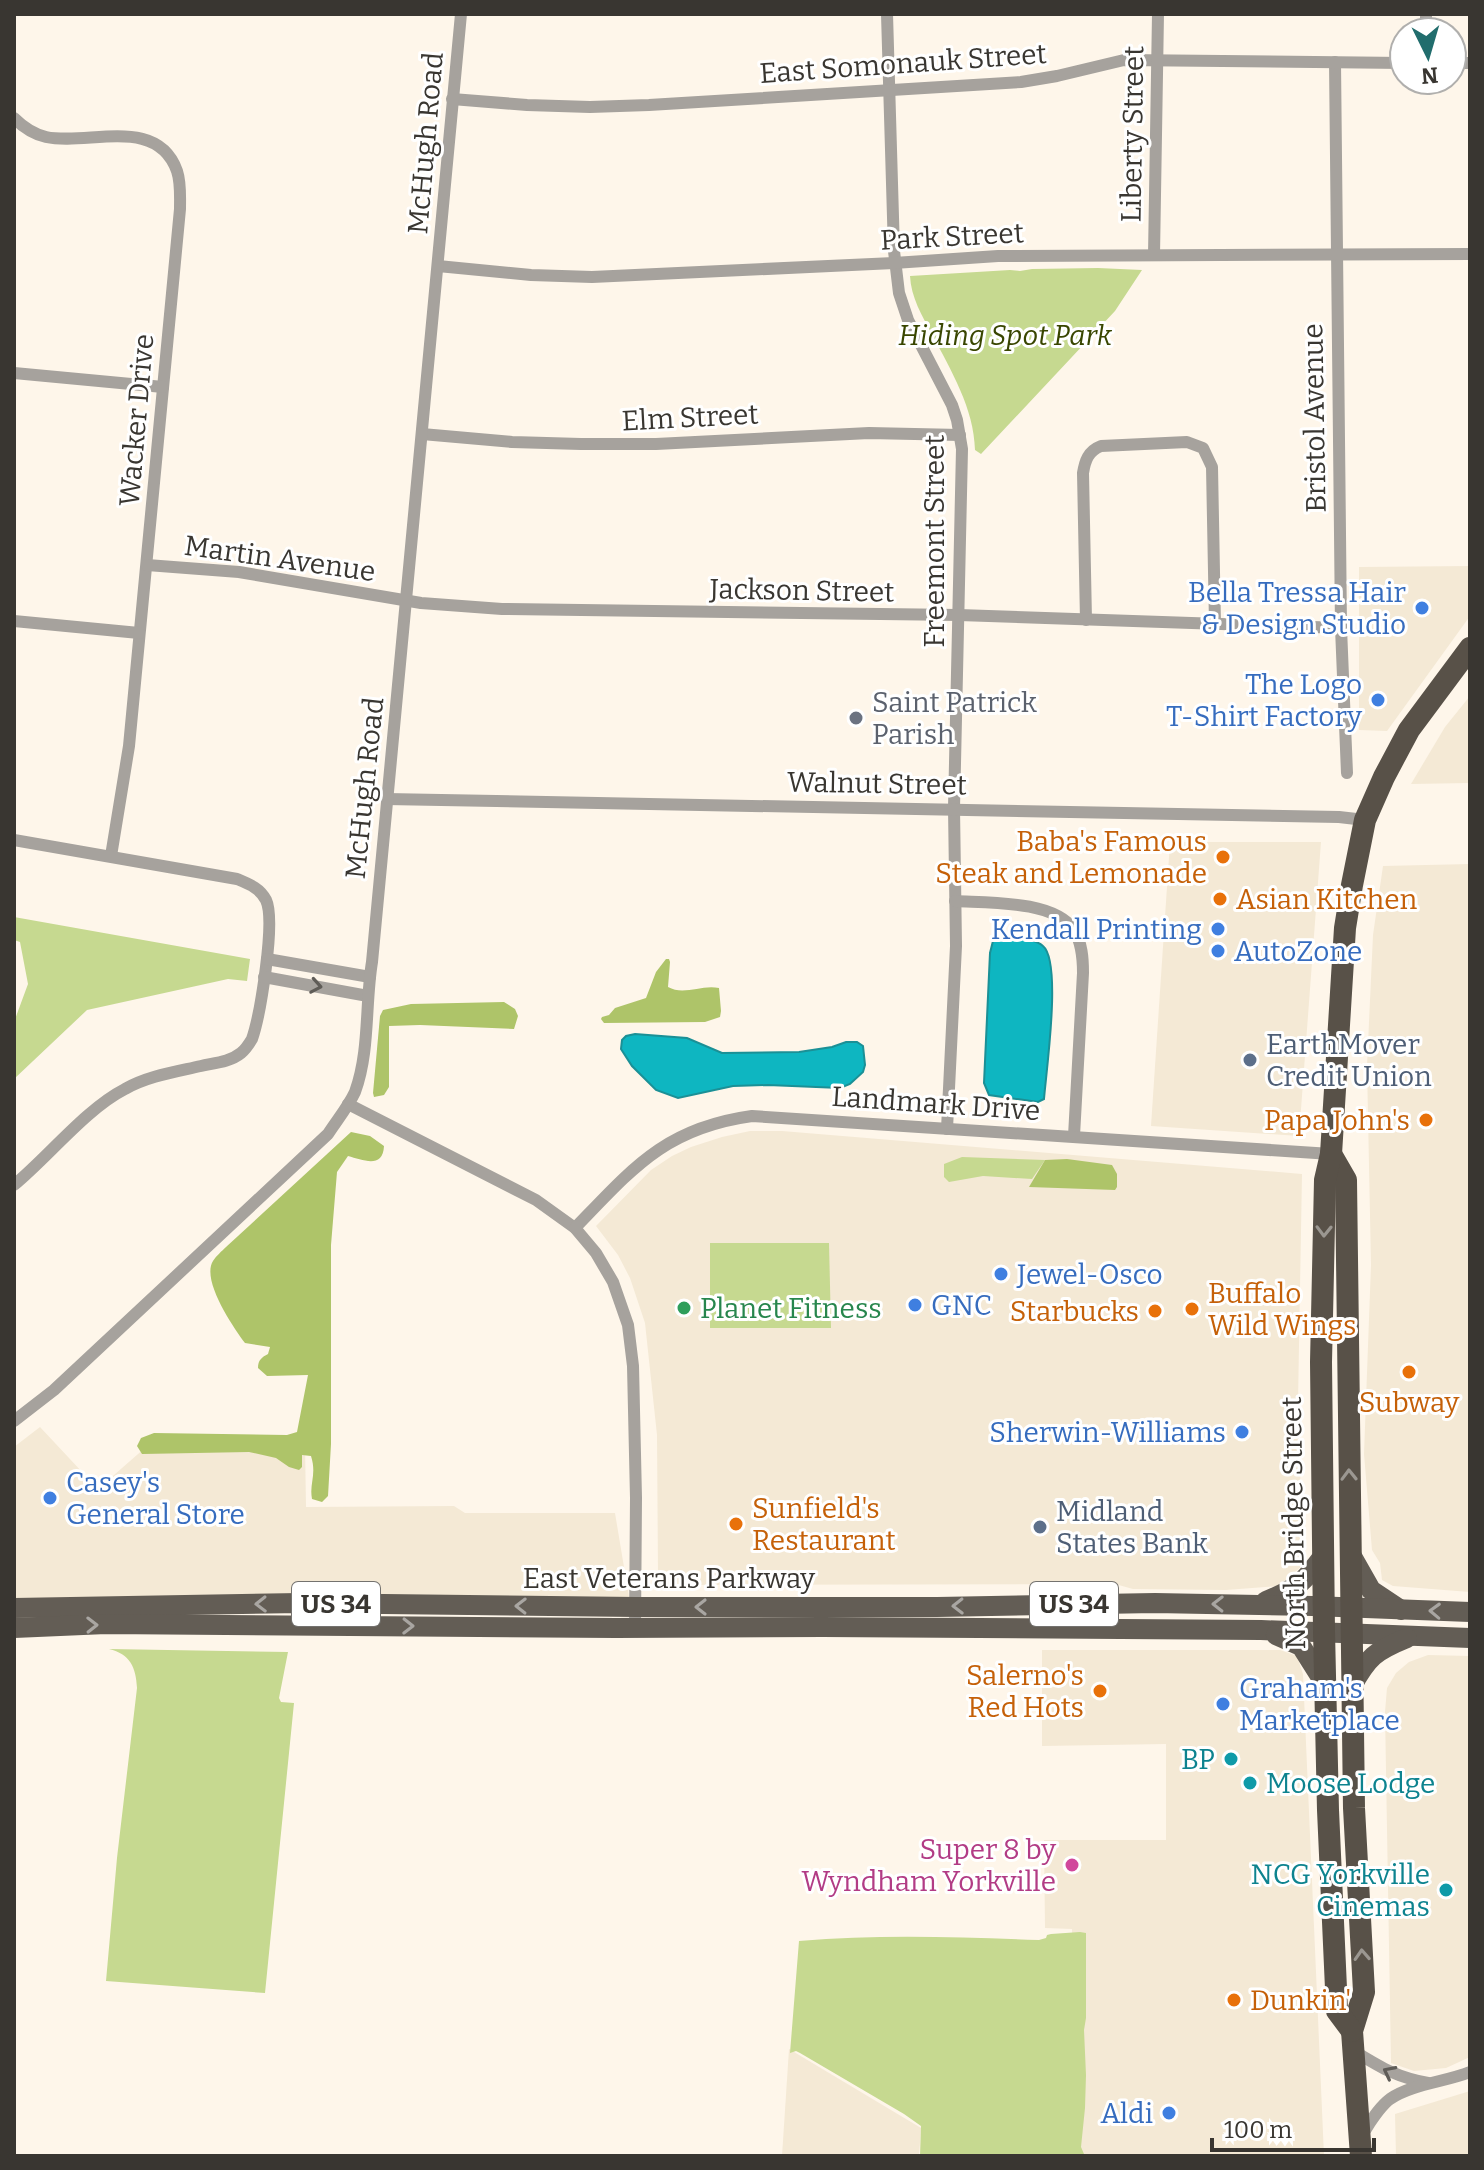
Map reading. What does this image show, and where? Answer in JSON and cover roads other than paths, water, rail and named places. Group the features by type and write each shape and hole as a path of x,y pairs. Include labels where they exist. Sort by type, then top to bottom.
{"highway":[{"name":"North Bridge Street","path":"1353,2041 1337,2011 1328,1810 1321,1362 1325,1180 1331,1154 1345,928 1365,820 1384,777 1409,730 1470,648"},
{"name":"North Bridge Street","path":"1331,1154 1346,1180 1354,1808 1364,1992 1353,2041 1361,2147"}],"main road":[{"path":"1350,1553 1371,1590 1401,1610"},
{"path":"1257,1604 1297,1587 1324,1555"},
{"name":"East Veterans Parkway","path":"14,1608 300,1603 839,1627 1324,1631"},
{"name":"East Veterans Parkway","path":"14,1628 48,1625 635,1618 1155,1603 1324,1606"},
{"name":"US 34","path":"1324,1606 1470,1612"},
{"path":"1261,1630 1301,1646 1325,1684"},
{"name":"US 34","path":"1324,1631 1470,1638"},
{"path":"1352,1686 1373,1654 1411,1636"}],"street":[{"name":"McHugh Road","path":"14,1421 54,1390 328,1134 354,1093 363,1062 461,14"},
{"name":"Freemont Street","path":"887,14 894,263 899,293 908,320 942,382 957,420 963,462 954,808 955,960 947,1129"},
{"name":"Liberty Street","path":"1154,255 1158,14"},
{"name":"East Somonauk Street","path":"452,99 590,107 654,105 1021,82 1124,60 1388,63"},
{"name":"Bristol Avenue","path":"1335,62 1341,628 1347,773"},
{"name":"Wacker Drive","path":"14,118 32,132 46,137 132,136 149,141 170,158 177,172 180,209 147,565 129,746 111,856"},
{"name":"Park Street","path":"438,266 592,277 998,256 1470,254"},
{"path":"14,373 163,387"},
{"name":"Elm Street","path":"422,434 581,444 656,444 869,433 960,435"},
{"path":"1086,620 1083,473 1090,452 1101,446 1187,442 1203,448 1212,467 1215,624"},
{"name":"Martin Avenue","path":"147,565 239,572 407,601"},
{"name":"Jackson Street","path":"407,601 502,609 959,615 1341,628"},
{"path":"14,621 139,633"},
{"name":"Walnut Street","path":"386,799 954,808 1365,820"},
{"path":"14,840 237,879 255,887 266,900 271,919 255,1028 244,1051 228,1060 126,1087 102,1104 14,1185"},
{"path":"955,901 1033,906 1055,915 1073,929 1083,951 1074,1136"},
{"path":"267,959 370,977"},
{"path":"264,977 368,996"},
{"path":"348,1104 536,1200 575,1228 596,1253 613,1282 631,1338 636,1416 635,1618"},
{"name":"Landmark Drive","path":"575,1228 633,1169 657,1150 684,1134 712,1124 752,1116 1331,1154"},
{"path":"1353,2041 1386,2071 1428,2083"},
{"path":"1361,2147 1388,2100 1428,2083 1455,2079 1470,2072"}],"water":[{"path":"1007,937 1035,942 1043,946 1049,956 1051,1018 1044,1099 1038,1102 989,1095 984,1083 990,953 993,941"},
{"path":"635,1034 687,1038 722,1053 799,1052 857,1042 863,1046 865,1065 863,1072 850,1084 840,1088 733,1086 678,1098 656,1090 632,1066 621,1049 622,1040"}],"place":[{"name":"Bella Tressa Hair & Design Studio","path":"1422,608"},
{"name":"The Logo T-Shirt Factory","path":"1378,700"},
{"name":"Saint Patrick Parish","path":"856,718"},
{"name":"Baba's Famous Steak and Lemonade","path":"1223,857"},
{"name":"Asian Kitchen","path":"1220,899"},
{"name":"Kendall Printing","path":"1218,929"},
{"name":"AutoZone","path":"1218,951"},
{"name":"EarthMover Credit Union","path":"1250,1060"},
{"name":"Papa John's","path":"1426,1120"},
{"name":"Jewel-Osco","path":"1001,1274"},
{"name":"GNC","path":"915,1305"},
{"name":"Planet Fitness","path":"684,1308"},
{"name":"Buffalo Wild Wings","path":"1192,1309"},
{"name":"Starbucks","path":"1155,1311"},
{"name":"Subway","path":"1409,1372"},
{"name":"Sherwin-Williams","path":"1242,1432"},
{"name":"Casey's General Store","path":"50,1498"},
{"name":"Sunfield's Restaurant","path":"736,1524"},
{"name":"Midland States Bank","path":"1040,1527"},
{"name":"Salerno's Red Hots","path":"1100,1691"},
{"name":"Graham's Marketplace","path":"1223,1704"},
{"name":"BP","path":"1231,1759"},
{"name":"Moose Lodge","path":"1250,1783"},
{"name":"Super 8 by Wyndham Yorkville","path":"1072,1865"},
{"name":"NCG Yorkville Cinemas","path":"1446,1890"},
{"name":"Dunkin'","path":"1234,2000"},
{"name":"Aldi","path":"1169,2113"}],"park label":[{"name":"Hiding Spot Park","path":"1005,335"}]}
